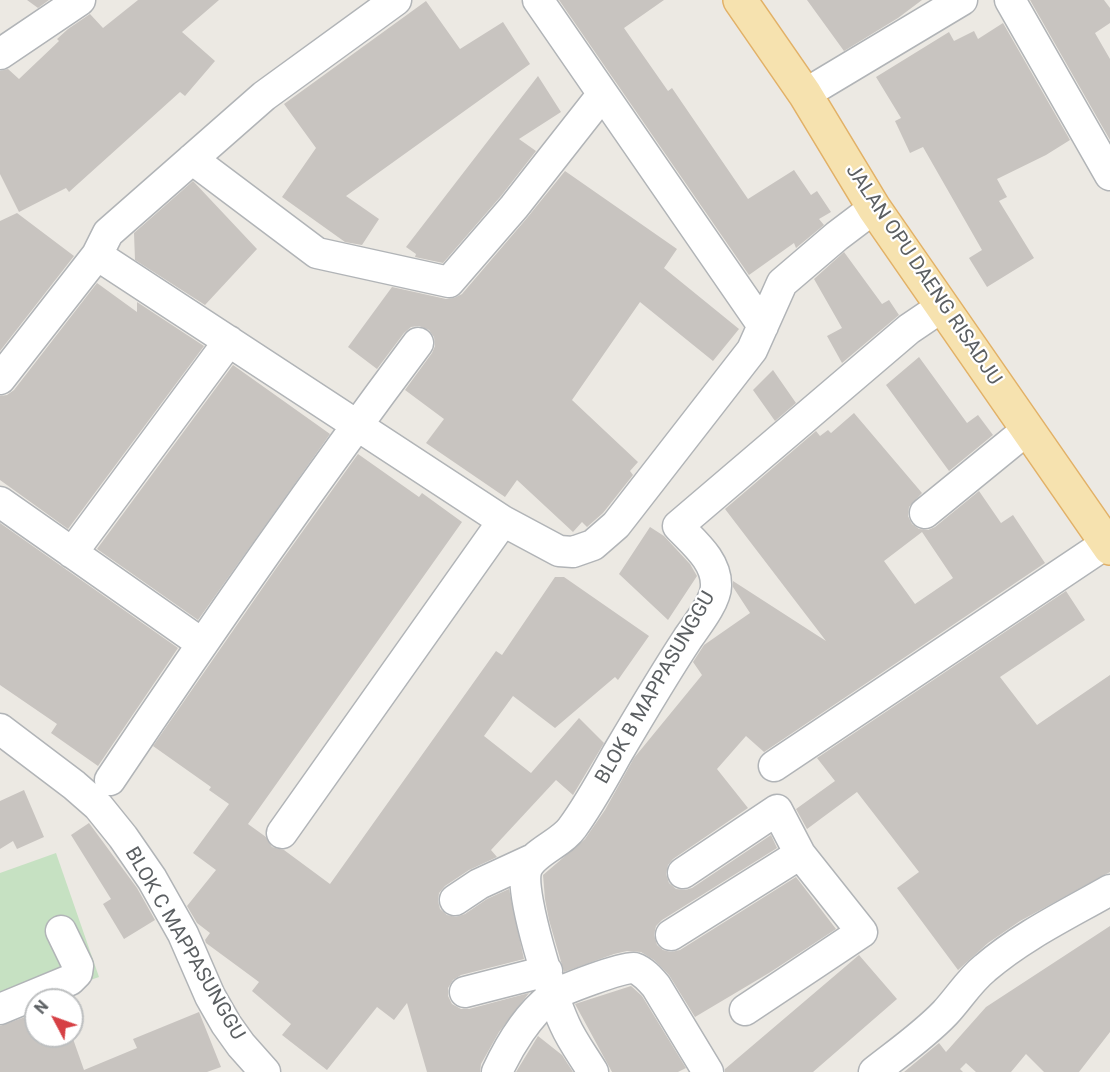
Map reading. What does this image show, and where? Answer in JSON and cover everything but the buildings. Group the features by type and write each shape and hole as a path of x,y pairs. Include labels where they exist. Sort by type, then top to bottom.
{"main road":[{"name":"JALAN OPU DAENG RISADJU","path":"740,0 806,94 874,208 1108,546"}],"street":[{"path":"0,54 80,0"},
{"path":"0,379 97,255 108,233 264,96 396,0"},
{"path":"538,0 763,326"},
{"path":"806,94 962,0"},
{"path":"1010,0 1110,175"},
{"path":"192,159 317,253 449,282 514,207 602,95"},
{"path":"97,255 502,521 560,551 573,552 593,545 609,532 740,368 752,350 782,283 874,208"},
{"name":"BLOK B MAPPASUNGGU","path":"455,900 479,884 531,861 570,831 675,642 705,612 716,589 715,571 704,554 678,526 909,329 943,306"},
{"path":"72,553 229,341"},
{"path":"110,780 201,643 418,342"},
{"path":"925,513 1028,429"},
{"path":"0,502 201,643"},
{"path":"282,833 502,521"},
{"path":"745,1010 862,932 800,854 777,810 783,760 1108,546"},
{"name":"BLOK C MAPPASUNGGU","path":"0,729 90,799 123,837 152,879 183,934 210,996 256,1070"},
{"path":"683,873 777,810"},
{"path":"671,935 800,854"},
{"path":"531,861 526,870 525,884 534,927 550,983 566,1027 593,1072"},
{"path":"874,1072 932,1026 972,979 1007,950 1110,890"},
{"path":"0,1009 70,980 77,973 78,966 61,931"},
{"path":"465,992 550,983 633,968 645,974 656,986 708,1072"},
{"path":"497,1072 550,983"}],"green space":[{"path":"56,853 99,977 68,988 24,988 24,1004 0,1012 0,873"}]}
